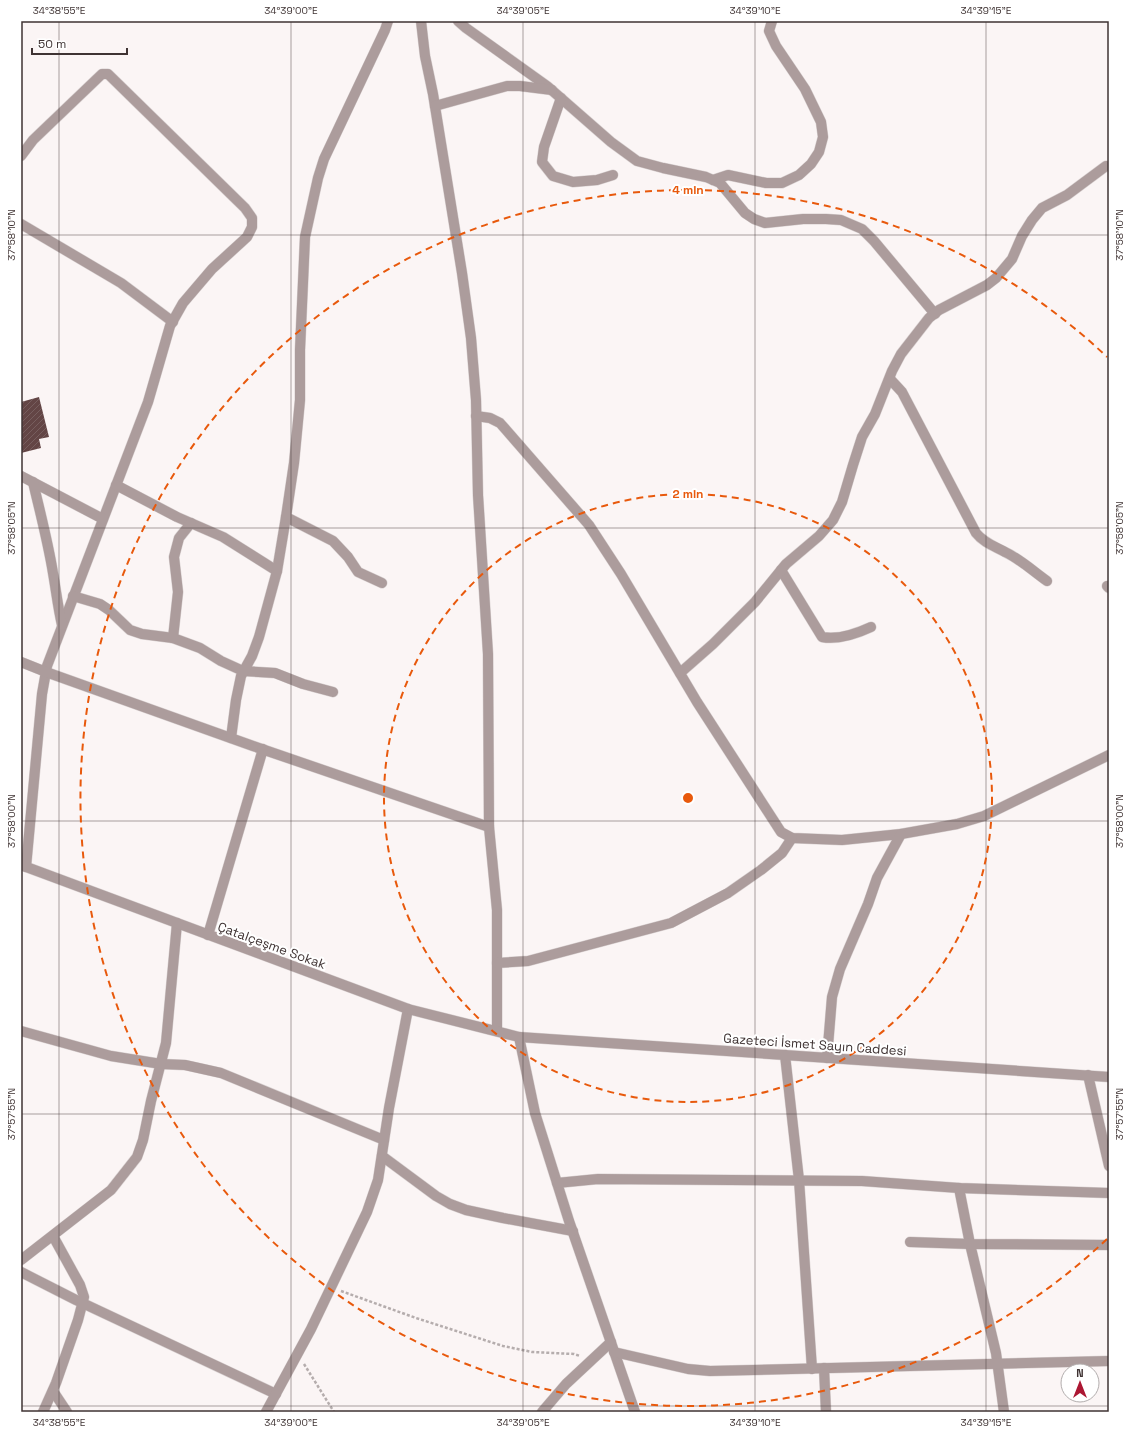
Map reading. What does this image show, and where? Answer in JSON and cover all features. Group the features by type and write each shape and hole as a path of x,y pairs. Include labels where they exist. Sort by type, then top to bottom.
{"street":[{"path":"231,738 241,676 252,656 259,637 277,571 294,463 300,400 300,350 305,237 318,178 324,159 388,21"},
{"path":"421,21 425,56 435,106 471,338 476,416 478,495 488,654 489,827 497,910 497,1032"},
{"path":"458,21 552,90 611,142 637,161 701,176 720,183 745,213 754,219 765,223 802,219 841,220 862,229 874,241 935,314"},
{"path":"713,180 728,175 766,183 782,183 799,175 819,152 823,137 821,122 805,89 776,46 769,31 772,21"},
{"path":"21,156 33,140 102,74 108,74 245,208 252,218 252,227 246,237 208,275 183,303 173,322 148,402 47,666 42,694 24,866"},
{"path":"435,106 507,86 552,90"},
{"path":"561,98 544,147 542,162 553,176 573,182 596,180 613,175"},
{"path":"680,674 713,644 755,602 781,570 819,536 833,520 842,502 862,437 876,414 901,354 929,318 987,285 996,278 1012,259 1022,236 1042,208 1067,195 1106,166"},
{"path":"21,224 121,283 173,322"},
{"path":"890,379 902,392 976,533 982,540 1005,552 1047,581"},
{"path":"476,416 490,418 500,423 589,525 621,574 680,674 781,832 792,838 842,840 900,834 957,824 984,816 1109,754"},
{"path":"21,476 103,519"},
{"path":"32,482 48,551 62,626"},
{"path":"116,485 191,523 223,537 277,571"},
{"path":"286,517 333,541 348,557 358,572 382,583"},
{"path":"173,638 178,592 174,557 179,538 191,523"},
{"path":"781,570 822,637 831,639 858,633 871,627"},
{"path":"73,596 100,604 110,610 130,630 142,634 173,638 200,648 221,661 243,671 275,673 303,684 333,692"},
{"path":"21,662 262,749 489,827"},
{"path":"208,935 262,749"},
{"path":"827,1058 832,997 840,969 868,904 877,878 900,834"},
{"path":"497,963 528,961 671,923 728,893 761,870 782,853 792,838"},
{"name":"Çatalçeşme Sokak","path":"24,866 408,1009 519,1037"},
{"path":"21,1260 111,1190 137,1157 143,1140 166,1044 177,923"},
{"path":"266,1412 298,1353 367,1212 378,1180 389,1108 408,1009"},
{"path":"21,1031 111,1056 161,1064 185,1065 221,1073 384,1140"},
{"path":"519,1037 535,1113 573,1231 635,1412"},
{"name":"Gazeteci İsmet Sayın Caddesi","path":"519,1037 1109,1077"},
{"path":"785,1055 799,1180 812,1369"},
{"path":"1088,1075 1109,1166"},
{"path":"382,1156 436,1196 450,1204 466,1210 573,1231"},
{"path":"557,1183 598,1179 862,1181 959,1188 1109,1193"},
{"path":"959,1188 997,1363 1004,1412"},
{"path":"43,1412 83,1303 83,1291 53,1236"},
{"path":"910,1242 1109,1245"},
{"path":"21,1272 83,1303 276,1394"},
{"path":"542,1412 566,1384 611,1342"},
{"path":"614,1352 682,1368 710,1371 1109,1361"},
{"path":"824,1368 826,1412"},
{"path":"52,1390 67,1412"}],"path":[{"path":"331,1287 416,1318 503,1346 532,1352 574,1354 592,1360"},
{"path":"298,1353 334,1412"}],"building":[{"path":"39,397 49,437 39,439 41,448 21,453 21,402"}]}
